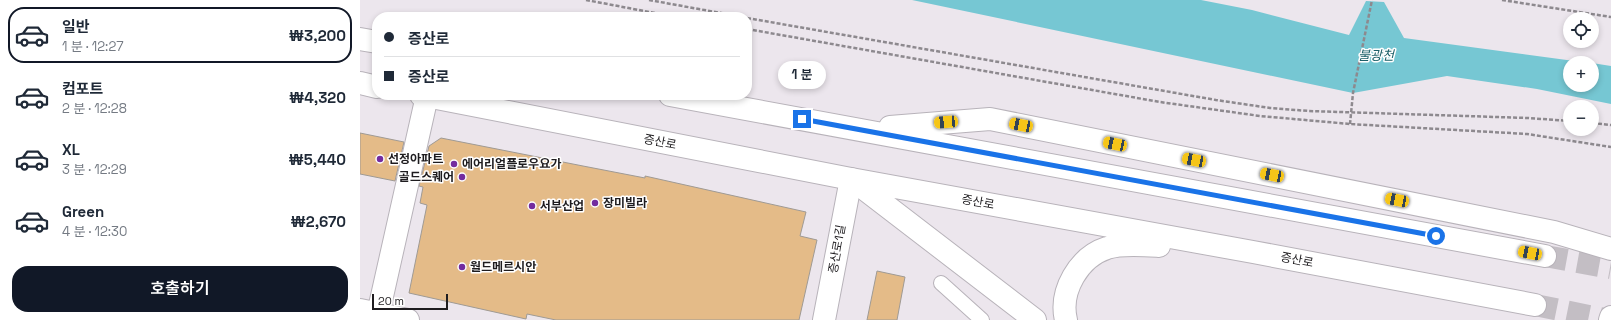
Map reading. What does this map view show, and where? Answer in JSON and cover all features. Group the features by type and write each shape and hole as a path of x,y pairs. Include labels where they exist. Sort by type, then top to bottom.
{"main road":[{"path":"360,39 372,41"},
{"path":"360,83 372,85"},
{"path":"408,320 369,312 423,100"},
{"name":"증산로","path":"445,100 851,179 1535,305"},
{"path":"698,100 1545,256"},
{"path":"860,129 990,119 1554,232 1611,249"},
{"path":"851,179 1034,320"},
{"name":"증산로1길","path":"824,320 851,179"},
{"path":"1066,320 1065,314 1068,293 1074,274 1089,258 1107,248 1137,244 1253,252"}],"lane":[{"path":"941,283 982,320"}],"path":[{"path":"586,0 650,12"},
{"path":"649,0 715,12"},
{"path":"1350,124 1353,93 1372,0"},
{"path":"1502,0 1611,17"},
{"path":"752,19 1216,100 1270,108 1309,111 1563,121"},
{"path":"752,30 1160,102 1260,116 1350,124 1527,134 1611,147"},
{"path":"1599,124 1611,125"}],"water":[{"name":"불광천","path":"912,0 1201,0 1252,10 1349,35 1366,1 1384,2 1404,38 1563,59 1563,92 1599,92 1599,64 1611,66 1611,104 1599,102 1599,100 1591,100 1537,89 1447,76 1353,93"}],"building":[{"name":"선정아파트","path":"360,133 404,142 395,181 360,174"},
{"path":"441,138 645,178 645,176 806,212 800,236 817,240 799,320 556,320 527,314 526,319 409,293 427,205 420,203 423,187 419,186 429,146"},
{"path":"877,271 905,277 897,320 867,320"}],"tunnel":[{"path":"1545,256 1611,268"},
{"path":"1535,305 1609,320"}],"place":[{"name":"선정아파트","path":"380,159"},
{"name":"에어리얼플로우요가","path":"454,164"},
{"name":"골드스퀘어","path":"462,177"},
{"name":"장미빌라","path":"595,203"},
{"name":"서부산업","path":"532,206"},
{"name":"월드메르시안","path":"462,267"}],"route":[{"path":"802,119 1436,236"}]}
